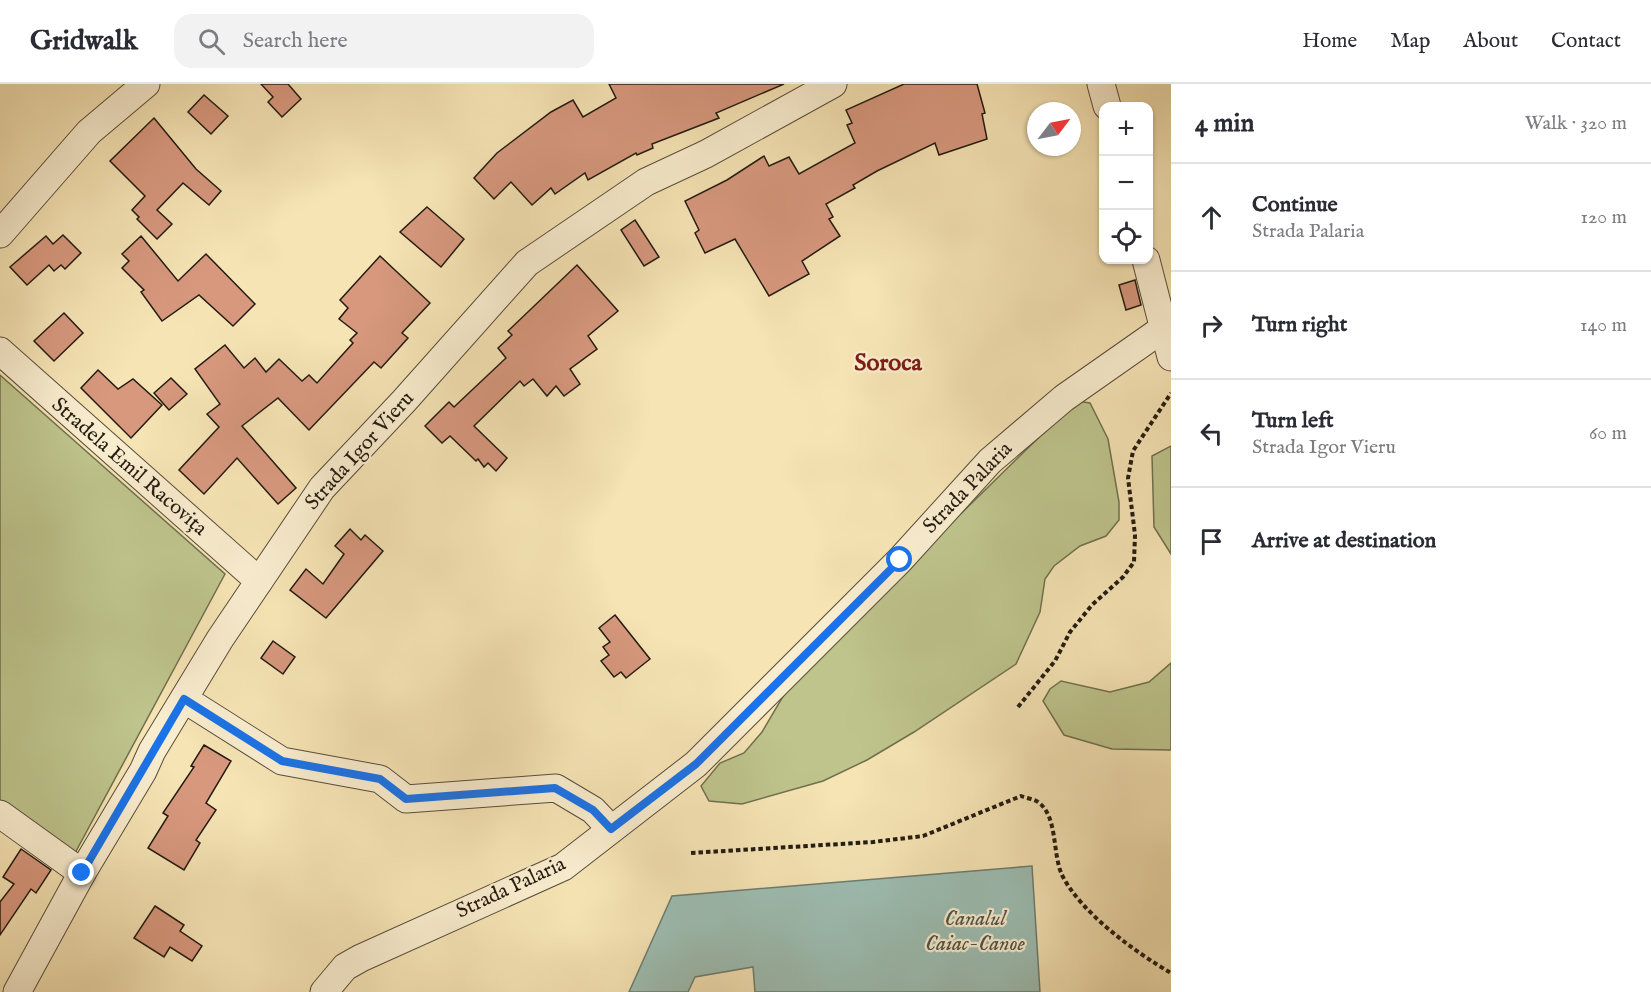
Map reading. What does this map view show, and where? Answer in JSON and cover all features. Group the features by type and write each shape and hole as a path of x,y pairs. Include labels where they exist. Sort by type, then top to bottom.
{"street":[{"path":"0,234 89,132 146,84"},
{"name":"Strada Igor Vieru","path":"16,992 82,873 184,699 259,581 322,488 404,401 527,263 646,182 706,154 833,84"},
{"path":"1101,84 1106,102"},
{"path":"1147,264 1171,357"},
{"name":"Strada Palaria","path":"324,992 345,967 361,958 563,867 696,764 745,718 802,655 900,560 990,461 1064,398 1164,328"},
{"name":"Stradela Emil Racovița","path":"0,351 259,581"},
{"path":"184,699 282,761 380,779 406,799 555,788 593,810 611,829"},
{"path":"0,814 82,873"}],"path":[{"path":"1018,707 1055,661 1070,632 1092,605 1123,577 1134,562 1135,535 1128,478 1133,451 1171,393"},
{"path":"691,853 873,842 923,836 1021,796 1039,802 1052,822 1053,844 1062,875 1092,913 1141,955 1171,973"}],"green space":[{"path":"0,375 225,574 74,855 0,802"},
{"path":"1076,401 1090,403 1108,439 1119,502 1119,520 1106,536 1080,546 1054,566 1045,579 1040,612 1016,664 914,732 867,760 823,781 742,804 709,801 701,786 720,763 744,753 762,732 795,676"},
{"path":"1171,446 1171,554 1154,527 1152,456"},
{"path":"1171,663 1171,750 1112,749 1064,735 1043,701 1050,689 1061,681 1110,692 1149,682"}],"water":[{"name":"Canalul Caiac-Canoe","path":"1032,866 1040,992 755,992 753,967 695,977 688,992 629,992 672,896"}],"building":[{"path":"261,84 288,84 301,99 282,117 268,102 273,97"},
{"path":"609,84 784,84 716,113 719,118 652,144 653,148 637,155 636,153 588,180 585,173 555,194 551,188 532,205 511,182 494,199 474,178 497,153 551,112 573,100 583,117 616,98"},
{"path":"904,84 977,84 985,113 982,114 987,139 939,155 935,143 877,171 853,185 855,188 826,204 833,217 829,219 840,236 802,261 809,274 769,296 735,239 705,253 695,233 699,230 685,201 727,180 764,156 769,166 789,157 799,174 855,143 847,125 852,123 846,110"},
{"path":"204,95 228,116 211,134 188,112"},
{"path":"154,118 196,169 221,191 209,205 183,183 157,210 172,224 157,239 137,219 139,217 132,210 145,196 110,161"},
{"path":"427,207 464,239 441,267 400,232"},
{"path":"635,220 659,257 644,266 621,230"},
{"path":"63,235 81,253 65,269 61,265 54,271 49,265 27,285 10,267 46,236 53,244"},
{"path":"141,236 178,281 206,254 255,304 233,326 199,295 162,321 141,292 144,290 122,268 129,261 122,254"},
{"path":"380,256 430,303 402,333 408,338 381,368 374,362 309,430 278,398 242,426 296,488 278,504 237,458 204,494 179,470 219,427 207,414 220,404 195,369 225,345 244,368 255,358 266,372 279,359 302,381 309,375 317,383 353,343 350,340 357,333 339,319 348,308 340,300"},
{"path":"577,265 618,311 588,336 597,349 570,369 580,384 564,396 556,386 547,396 533,379 524,386 520,381 474,426 507,458 496,471 488,463 484,467 478,459 476,461 450,436 442,443 425,426 449,402 454,407 506,358 498,348 512,335 508,331"},
{"path":"1135,280 1141,305 1126,310 1119,285"},
{"path":"64,313 83,333 54,361 34,341"},
{"path":"98,370 118,389 133,379 162,405 131,438 81,388"},
{"path":"171,378 187,394 169,410 154,393"},
{"path":"350,529 361,540 365,535 383,551 326,618 290,590 306,569 323,584 344,554 335,546"},
{"path":"615,615 650,659 626,678 621,672 614,677 601,661 609,655 603,647 610,642 599,628"},
{"path":"273,641 295,657 283,674 261,658"},
{"path":"204,745 231,761 206,803 216,810 196,840 200,843 184,870 148,848 168,816 163,813 194,767 191,766"},
{"path":"21,849 51,870 36,893 31,889 0,935 0,902 14,884 3,877"},
{"path":"155,906 184,925 180,931 202,946 192,961 170,947 164,957 134,938"}],"district":[{"name":"Soroca","path":"888,363"}],"route":[{"path":"82,873 184,699 282,761 380,779 406,799 555,788 593,810 611,829 696,764 745,718 802,655 900,560"}]}
